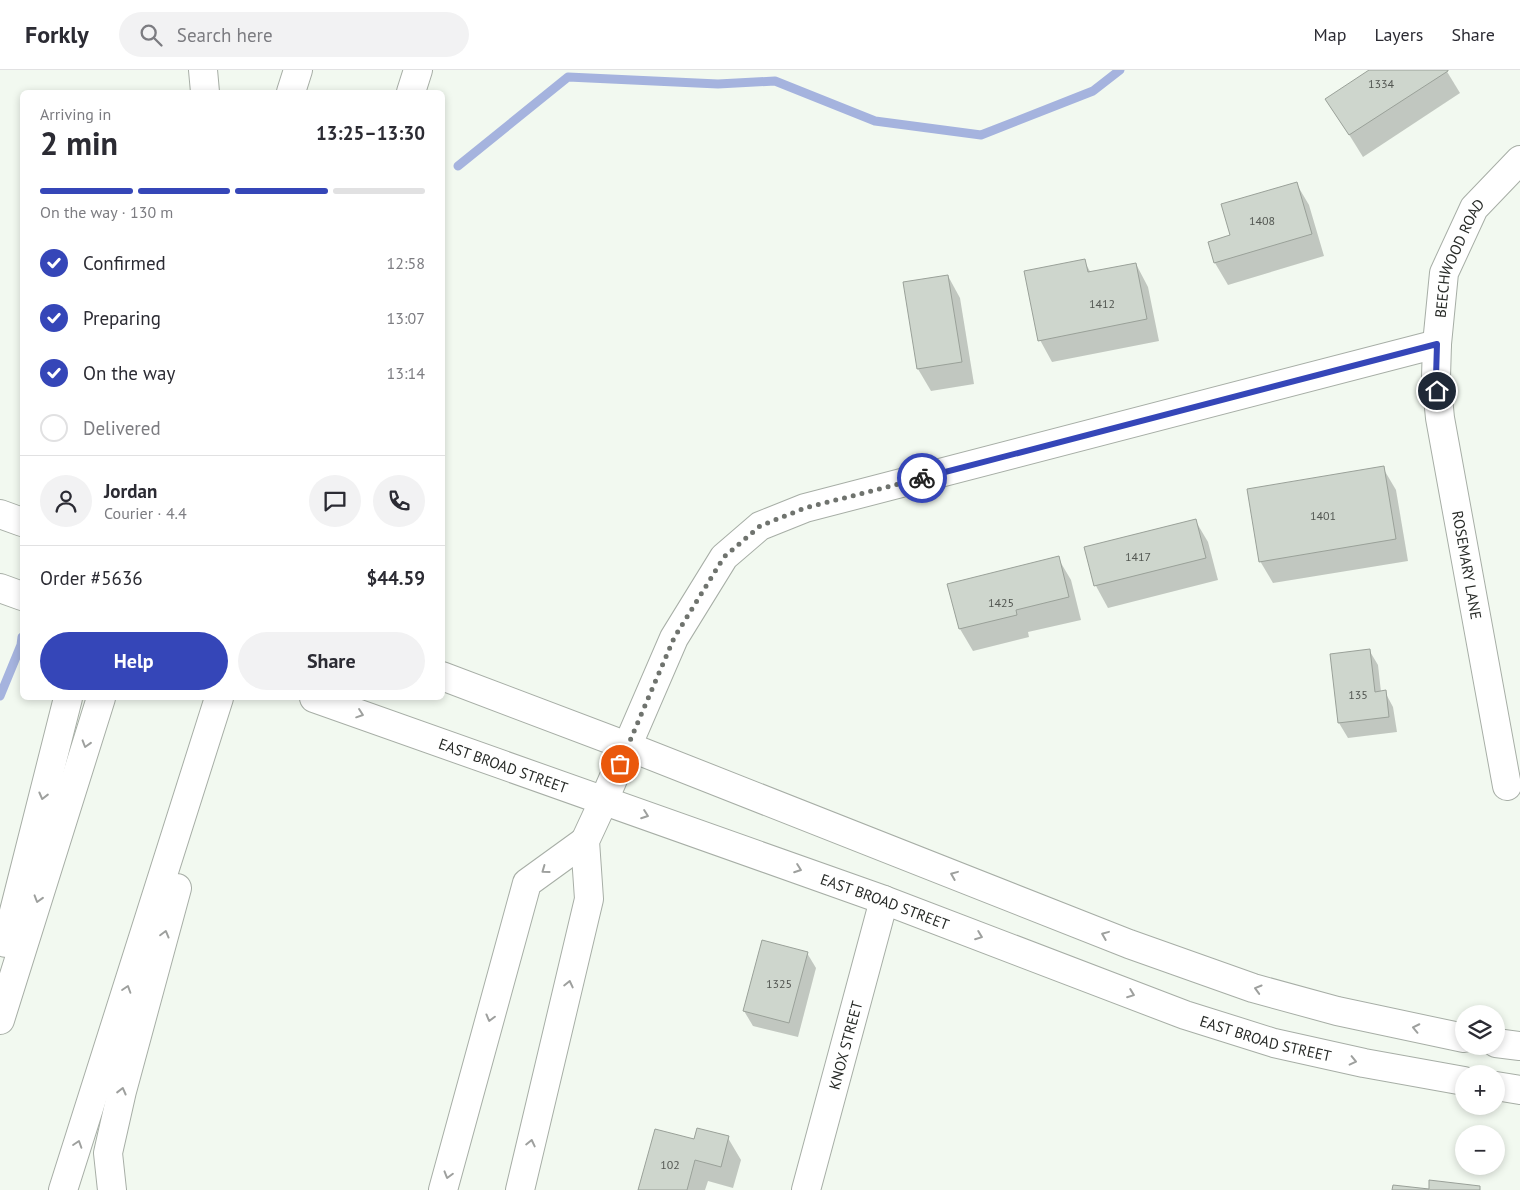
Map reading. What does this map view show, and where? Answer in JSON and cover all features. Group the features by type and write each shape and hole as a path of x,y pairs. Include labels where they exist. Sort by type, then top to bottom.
{"main road":[{"path":"203,70 205,90"},
{"path":"292,90 298,70"},
{"path":"411,90 418,70"},
{"name":"BEECHWOOD ROAD","path":"1437,344 1444,273 1474,208 1520,160"},
{"path":"520,1190 589,899 585,841 674,638 724,557 760,526 805,508 1437,344"},
{"name":"ROSEMARY LANE","path":"1437,344 1436,377 1440,418 1507,786"},
{"path":"0,514 20,521"},
{"path":"0,588 20,595"},
{"path":"445,677 627,746 1120,941 1253,988 1337,1011 1455,1036"},
{"path":"0,967 67,700"},
{"path":"0,1020 100,700"},
{"path":"63,1190 218,700"},
{"path":"112,1190 108,1153 122,1091 228,700"},
{"name":"EAST BROAD STREET","path":"320,700 884,900 1185,1014 1274,1043 1364,1063 1455,1079"},
{"path":"443,1190 527,883 585,841"},
{"name":"KNOX STREET","path":"806,1190 884,900"},
{"path":"1505,1044 1520,1046"},
{"path":"1505,1088 1520,1090"}],"building":[{"path":"1369,70 1448,71 1349,135 1325,99"},
{"path":"1297,182 1312,234 1214,263 1208,242 1230,235 1221,204"},
{"path":"1085,259 1088,272 1136,263 1147,319 1038,341 1024,271"},
{"path":"948,275 962,362 917,369 903,282"},
{"path":"1384,466 1396,539 1259,562 1247,489"},
{"path":"1196,519 1206,558 1094,586 1084,547"},
{"path":"1059,556 1069,597 1016,610 1017,615 959,629 947,584"},
{"path":"1370,649 1375,692 1386,690 1389,717 1338,723 1330,654"},
{"path":"762,940 808,952 789,1023 743,1011"},
{"path":"697,1128 729,1136 721,1167 695,1160 687,1190 638,1190 655,1129 694,1139"},
{"path":"1429,1180 1480,1186 1480,1190 1392,1190 1393,1185 1429,1189"}],"waterway":[{"path":"458,166 568,77 718,84 775,81 875,121 981,135 1093,91 1120,70"},
{"path":"0,696 20,647"}],"way so far":[{"path":"620,764 674,638 724,557 760,526 805,508 922,478"}],"route":[{"path":"922,478 1437,344 1437,391"}]}
